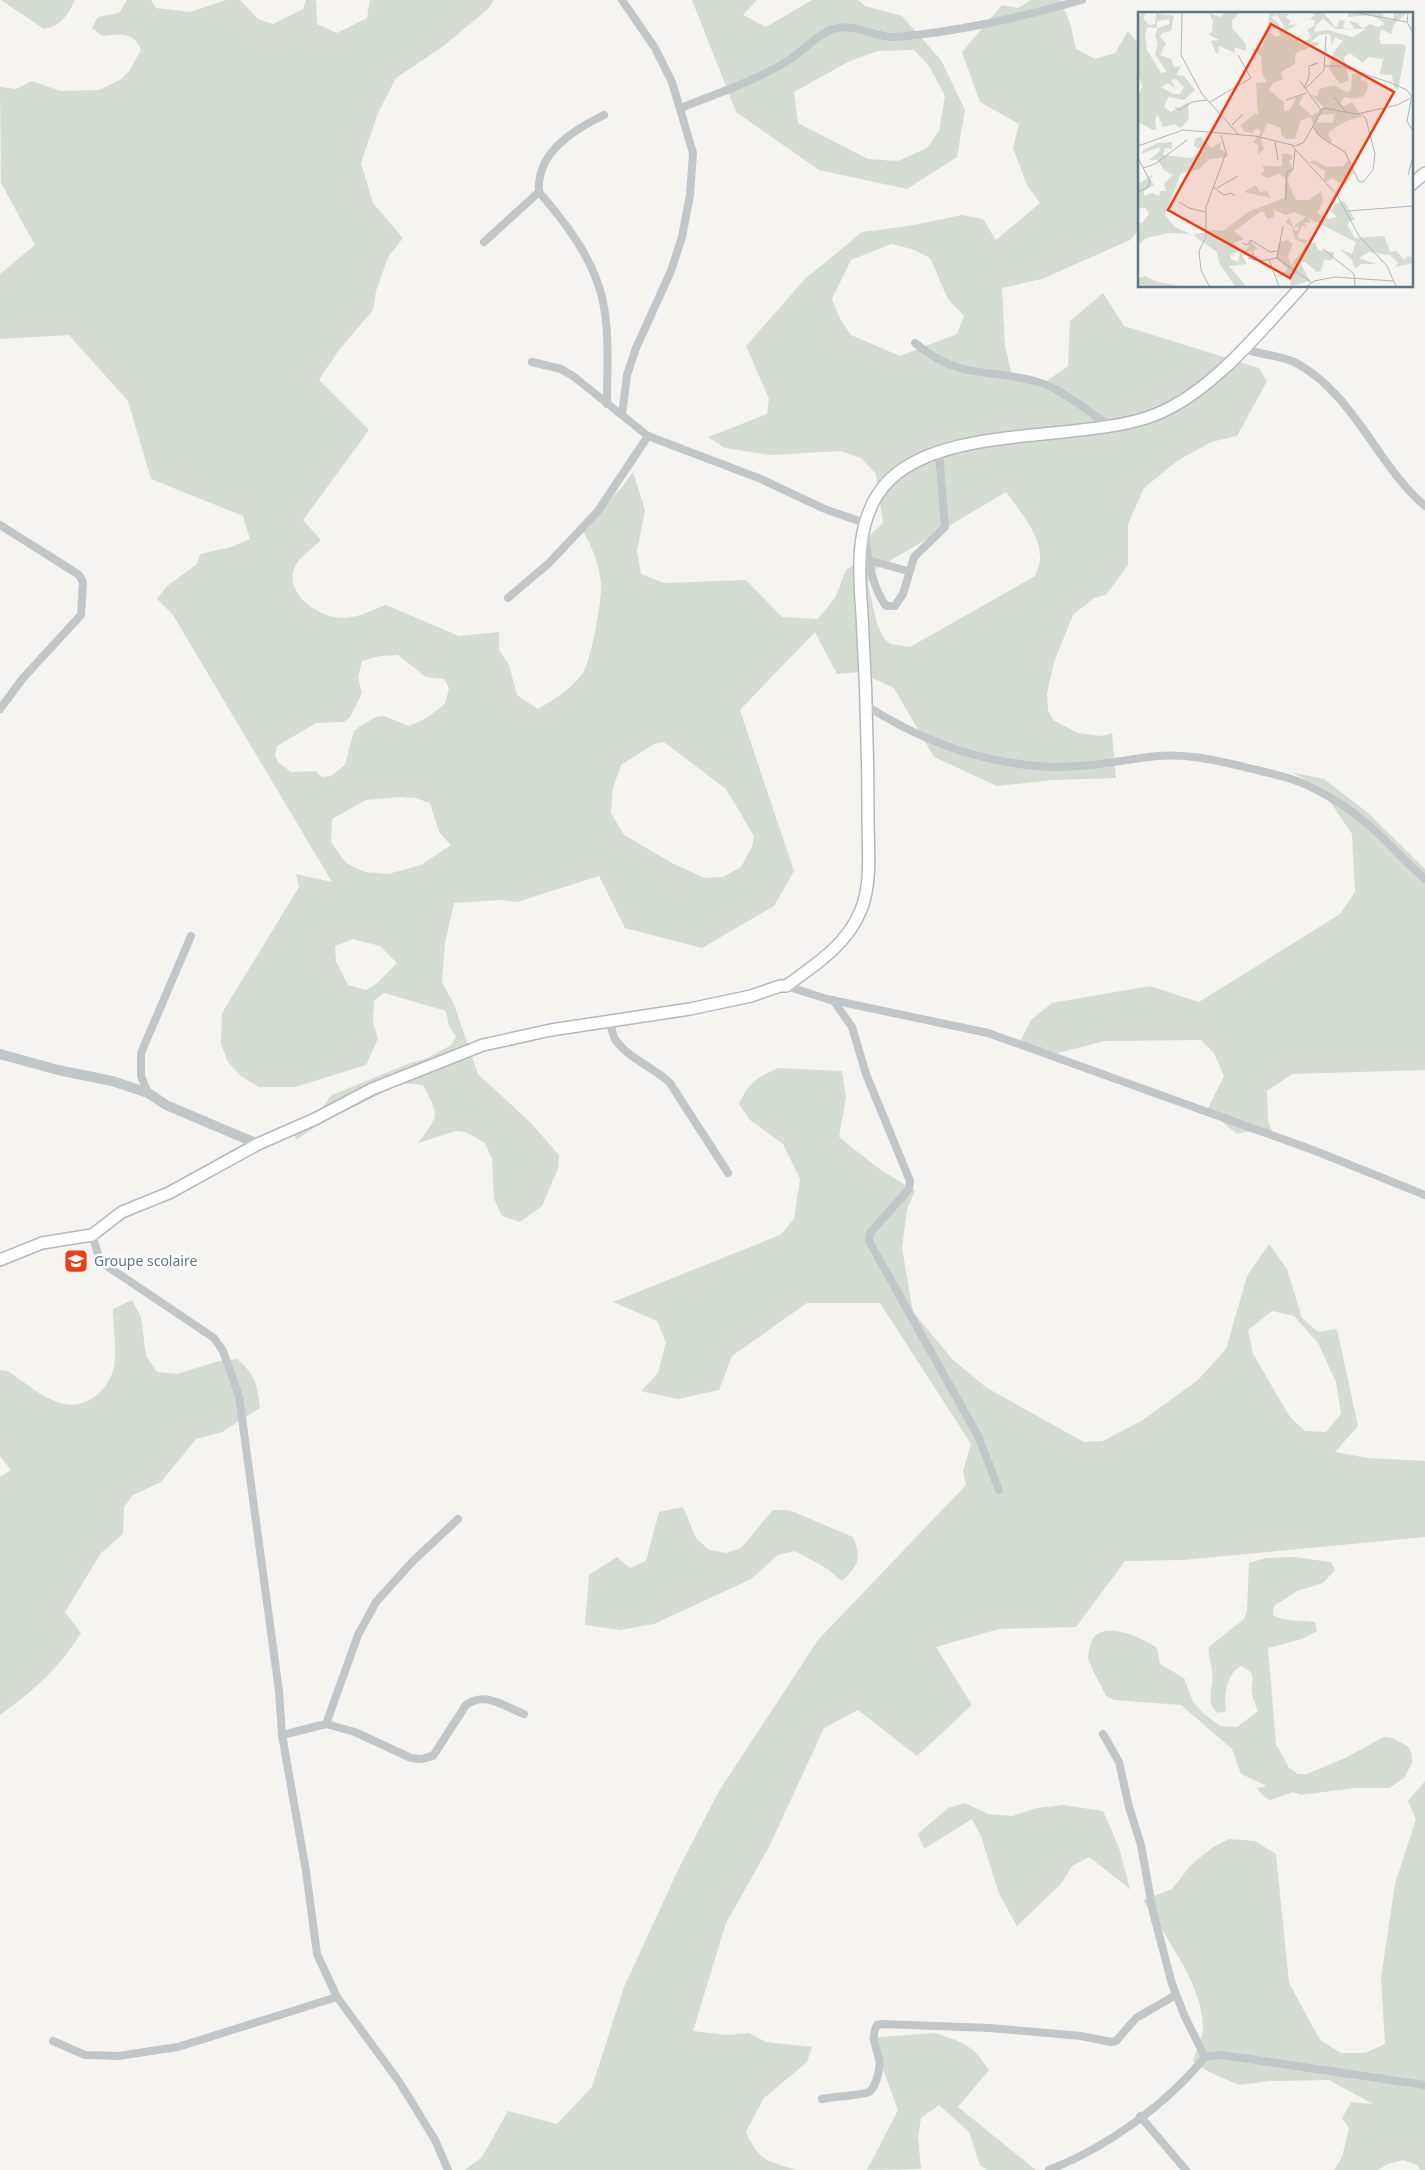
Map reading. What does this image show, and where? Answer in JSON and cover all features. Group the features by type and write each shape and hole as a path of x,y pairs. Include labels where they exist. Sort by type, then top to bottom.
{"main road":[{"path":"1412,184 1425,174"},
{"path":"0,1260 42,1243 92,1235 122,1212 169,1193 258,1144 315,1119 372,1089 483,1045 551,1030 690,1009 751,996 780,986 786,986 834,949 848,933 861,910 867,887 870,772 860,568 864,525 877,495 888,482 917,461 939,453 967,445 1110,426 1158,414 1182,401 1207,383 1300,288"}],"street":[{"path":"622,0 655,48 672,82 693,153 690,195 682,236 671,271 636,348 627,375 622,415"},
{"path":"681,108 740,85 792,58 830,30 848,26 889,37 912,35 1011,20 1082,0"},
{"path":"484,242 539,192 541,172 560,142 583,125 604,116"},
{"path":"539,192 576,241 598,283 604,310 607,404"},
{"path":"915,343 930,356 948,366 974,373 1012,376 1044,384 1110,426"},
{"path":"1243,348 1288,358 1316,376 1349,412 1394,473 1425,506"},
{"path":"532,362 561,369 573,376 607,404 636,424 648,436 761,479 864,525 868,560 881,600 890,608 900,602 908,571 914,557 945,528 939,453"},
{"path":"508,598 549,563 598,511 648,436"},
{"path":"0,525 74,571 79,575 82,582 81,615 23,678 0,708"},
{"path":"868,560 908,571"},
{"path":"868,706 887,719 944,746 1014,764 1053,767 1116,762 1157,756 1191,756 1219,759 1284,776 1330,798 1365,821 1425,879"},
{"path":"148,1093 141,1076 141,1053 192,936"},
{"path":"786,986 833,1000 988,1033 1313,1150 1425,1195"},
{"path":"833,1000 852,1027 866,1074 910,1180 909,1189 870,1233 869,1241 978,1436 998,1490"},
{"path":"610,1020 614,1038 627,1052 659,1072 670,1083 728,1173"},
{"path":"0,1054 50,1068 112,1081 148,1093 166,1105 258,1144"},
{"path":"92,1235 99,1256 104,1264 214,1338 223,1351 232,1372 239,1396 279,1691 282,1735 306,1871 317,1954 337,1997 400,2083 435,2140 448,2170"},
{"path":"326,1724 358,1635 376,1602 412,1562 458,1519"},
{"path":"282,1735 326,1724 355,1732 411,1758 421,1759 433,1756 466,1705 473,1700 483,1697 524,1714"},
{"path":"1103,1734 1119,1762 1129,1807 1141,1844 1153,1912 1176,1995 1205,2056"},
{"path":"822,2099 868,2093 874,2087 880,2062 874,2045 874,2030 877,2025 990,2028 1080,2036 1111,2042 1116,2041 1136,2018 1176,1995"},
{"path":"54,2041 85,2055 118,2056 178,2048 337,1997"},
{"path":"1049,2170 1093,2149 1140,2116 1170,2094 1205,2056 1222,2055 1425,2085"},
{"path":"1140,2116 1186,2170"}],"shaded area":[{"path":"1,0 75,0 63,19 50,28 44,29"},
{"path":"127,0 151,0 156,8 190,12 226,0 240,0 258,19 273,24 303,9 306,0 316,0 317,24 337,33 367,18 370,0 494,0 488,9 442,47 396,78 378,113 361,163 373,203 403,238 388,257 376,291 373,310 339,350 319,380 369,430 303,520 321,540 298,561 293,572 293,583 304,601 323,614 334,617 355,617 386,605 459,636 499,632 499,650 509,665 517,695 538,709 568,689 586,667 598,615 601,583 599,569 582,529 621,488 633,472 645,510 637,551 641,574 664,583 746,580 782,617 818,619 835,598 846,570 863,559 868,537 883,523 876,474 861,458 840,451 771,455 725,448 708,437 767,414 769,399 746,346 805,279 862,232 909,226 962,215 983,219 996,240 1040,203 1027,185 1013,148 1019,124 980,102 962,52 1002,5 1018,8 1031,0 1060,0 1070,23 1076,49 1095,59 1115,53 1128,31 1138,43 1138,231 1130,240 1042,279 1002,288 1005,346 1012,375 1044,383 1068,366 1070,321 1103,293 1124,326 1259,368 1267,381 1237,436 1211,442 1177,461 1144,488 1128,524 1128,565 1106,595 1094,598 1073,615 1054,662 1047,694 1048,710 1053,720 1078,733 1102,736 1112,733 1116,778 1053,780 997,786 934,757 894,688 859,672 837,674 815,632 740,710 794,871 774,906 702,948 625,928 599,876 517,902 501,900 454,903 445,943 442,982 454,1004 478,1074 530,1122 559,1155 558,1169 542,1206 520,1222 502,1216 494,1199 492,1159 484,1142 465,1132 456,1131 418,1143 435,1116 432,1104 423,1085 402,1083 318,1125 296,1140 294,1131 315,1117 332,1095 410,1063 428,1058 451,1045 456,1037 449,1026 446,1011 384,993 374,1001 373,1023 378,1039 366,1065 295,1087 259,1087 241,1076 228,1062 221,1044 222,1013 299,887 296,874 332,882 173,615 157,599 166,587 197,564 200,554 231,547 250,539 243,516 151,479 128,401 69,335 0,339 0,274 35,245 1,183 0,87 16,89 32,81 60,91 99,90 120,80 130,70 141,50 134,40 125,35 102,36 92,28 98,17 119,13","holes":["891,244 912,249 930,258 948,299 964,316 957,334 900,356 851,335 840,319 832,299 851,260","1006,492 1029,524 1040,551 1040,560 1035,576 910,647 891,644 884,639 877,624 868,584 871,572","398,655 426,677 444,679 449,688 445,704 425,719 409,726 384,716 376,717 360,726 354,731 345,765 331,776 322,777 316,771 291,772 278,762 275,755 277,746 316,723 344,722 350,717 362,693 358,677 362,661 380,656","664,742 726,789 754,836 752,847 741,867 723,877 705,878 672,863 624,835 611,813 613,788 621,765 654,744","401,797 415,798 430,803 439,832 451,845 421,865 388,874 365,872 346,863 331,842 332,819 366,800","353,939 380,946 397,963 376,984 366,990 348,985 336,961 335,946"]},
{"path":"692,0 757,0 743,15 766,27 812,0 858,0 865,6 902,16 941,60 965,110 957,157 907,189 819,170 736,112","holes":["914,50 929,66 945,96 939,131 927,148 898,161 868,159 798,123 794,92 848,62 877,51"]},
{"path":"1291,772 1324,779 1367,812 1425,869 1425,1070 1292,1074 1267,1091 1268,1120 1273,1134 1245,1132 1237,1134 1207,1110 1224,1076 1214,1053 1201,1040 1105,1041 1046,1056 1019,1044 1031,1020 1052,1003 1150,986 1199,1002 1340,914 1355,892 1352,834 1320,787"},
{"path":"779,1068 842,1071 846,1098 839,1137 878,1168 915,1191 907,1209 902,1248 913,1312 953,1360 987,1388 1084,1442 1103,1441 1143,1420 1198,1380 1226,1349 1247,1276 1269,1244 1287,1269 1302,1318 1318,1332 1337,1329 1358,1426 1335,1452 1368,1458 1425,1461 1425,1537 1183,1560 1125,1561 1076,1627 999,1629 936,1647 972,1705 917,1756 858,1710 824,1728 769,1847 726,1923 693,2031 726,2035 749,2033 766,2042 812,2047 807,2062 763,2099 746,2132 760,2155 772,2162 797,2170 465,2170 482,2157 508,2111 557,2124 592,2087 624,1987 678,1870 719,1791 818,1640 966,1485 963,1471 971,1444 880,1303 807,1303 732,1356 719,1390 678,1399 641,1391 658,1373 666,1342 657,1321 613,1302 780,1235 794,1219 800,1179 783,1144 750,1120 739,1104 750,1085","holes":["1272,1311 1294,1316 1318,1343 1336,1382 1341,1414 1326,1432 1305,1431 1290,1417 1253,1354 1248,1330"]},
{"path":"132,1300 141,1317 146,1356 157,1372 177,1374 219,1361 237,1359 255,1380 260,1408 222,1432 196,1439 161,1482 133,1495 124,1507 123,1534 101,1553 65,1612 81,1633 55,1668 23,1698 0,1715 0,1477 11,1470 0,1456 0,1370 8,1371 38,1392 57,1402 76,1404 93,1398 106,1385 114,1367 113,1309"},
{"path":"683,1507 696,1538 709,1550 726,1553 741,1548 773,1510 789,1510 853,1537 858,1556 857,1561 842,1581 826,1568 795,1551 778,1555 751,1579 654,1624 620,1630 585,1625 589,1575 617,1557 630,1568 646,1561 659,1512"},
{"path":"1294,1557 1331,1562 1335,1570 1323,1583 1297,1591 1274,1606 1273,1615 1287,1620 1315,1622 1317,1631 1302,1639 1268,1648 1276,1744 1289,1768 1298,1774 1307,1774 1345,1758 1384,1737 1393,1738 1409,1747 1412,1763 1404,1778 1389,1788 1354,1788 1301,1795 1293,1792 1270,1800 1262,1795 1257,1788 1267,1786 1241,1774 1232,1749 1181,1705 1114,1700 1106,1696 1091,1667 1088,1657 1090,1645 1094,1637 1101,1632 1120,1632 1141,1639 1157,1648 1160,1664 1184,1678 1193,1702 1204,1714 1220,1726 1237,1727 1258,1711 1252,1694 1252,1675 1241,1666 1232,1674 1225,1698 1226,1711 1218,1713 1211,1704 1210,1699 1213,1677 1209,1647 1244,1619 1247,1611 1249,1563 1266,1558"},
{"path":"1425,1781 1425,2170 1420,2170 1417,2165 1403,2160 1388,2164 1378,2170 1334,2170 1342,2157 1349,2128 1342,2118 1351,2102 1373,2104 1329,2080 1270,2081 1239,2085 1209,2072 1193,2061 1203,2032 1197,1995 1181,1961 1143,1900 1172,1889 1191,1865 1213,1847 1229,1839 1255,1841 1276,1854 1289,1983 1320,2040 1341,2053 1365,2053 1385,2044 1381,1978 1395,1884 1416,1819 1408,1801"},
{"path":"965,1803 988,1814 1012,1816 1037,1808 1063,1805 1103,1811 1119,1848 1130,1889 1089,1857 1072,1866 1061,1884 1017,1926 999,1894 981,1836 972,1819 924,1849 918,1834 948,1808"},
{"path":"935,2033 953,2039 972,2050 989,2070 958,2107 1036,2170 987,2170 980,2165 969,2132 939,2105 921,2118 918,2137 921,2169 867,2170 898,2110 874,2045 868,2038"}],"place":[{"name":"Groupe scolaire","path":"76,1261"}]}
